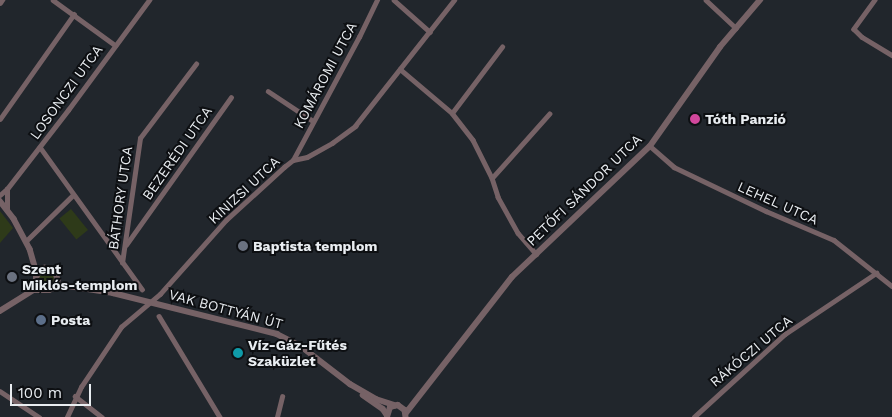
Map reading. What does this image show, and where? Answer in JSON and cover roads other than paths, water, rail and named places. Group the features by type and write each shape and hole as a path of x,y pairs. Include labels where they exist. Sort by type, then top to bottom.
{"street":[{"path":"54,0 115,45"},
{"name":"LOSONCZI UTCA","path":"0,195 7,189 40,147 149,0"},
{"name":"KOMÁROMI UTCA","path":"293,160 359,38 377,0"},
{"path":"394,0 430,32"},
{"name":"KINIZSI UTCA","path":"67,417 76,396 121,327 150,302 226,220 293,160 307,157 355,126 454,0"},
{"path":"706,0 736,28"},
{"name":"PETŐFI SÁNDOR UTCA","path":"406,416 420,394 497,296 536,254 614,183 650,146 720,47 760,0"},
{"path":"875,0 854,29 862,37 892,55"},
{"path":"0,119 74,14"},
{"path":"452,113 502,47"},
{"name":"BÁTHORY UTCA","path":"122,263 140,138 196,64"},
{"path":"400,69 452,113 479,150 492,178 498,197 510,219 536,254"},
{"path":"268,90 313,121"},
{"name":"BEZERÉDI UTCA","path":"125,247 231,97"},
{"path":"492,178 549,114"},
{"name":"LEHEL UTCA","path":"650,146 674,167 766,212 834,240 891,283"},
{"path":"40,147 72,195 142,289"},
{"path":"7,189 7,209"},
{"path":"26,241 72,195"},
{"path":"0,201 7,209 33,255 44,268 51,269 58,277 55,286 49,290 34,290 0,312"},
{"path":"22,296 36,281 37,273 33,255"},
{"path":"37,273 44,268"},
{"name":"RÁKÓCZI UTCA","path":"694,417 785,334 876,273"},
{"name":"VAK BOTTYÁN ÚT","path":"58,277 82,286 278,334 302,347 383,409 387,416"},
{"path":"36,281 42,289"},
{"name":"VAK BOTTYÁN ÚT","path":"55,286 82,286"},
{"path":"159,316 220,417"},
{"name":"VAK BOTTYÁN ÚT","path":"350,384 380,401 398,405"},
{"path":"0,391 39,417"},
{"name":"PETŐFI SÁNDOR UTCA","path":"398,405 420,394"},
{"path":"76,396 102,417"},
{"path":"277,417 282,397"},
{"path":"387,416 390,408 398,405 406,416"}],"place":[{"name":"Tóth Panzió","path":"695,119"},
{"name":"Baptista templom","path":"243,246"},
{"name":"Szent Miklós-templom","path":"12,277"},
{"name":"Posta","path":"41,320"},
{"name":"Víz-Gáz-Fűtés Szaküzlet","path":"238,353"}]}
